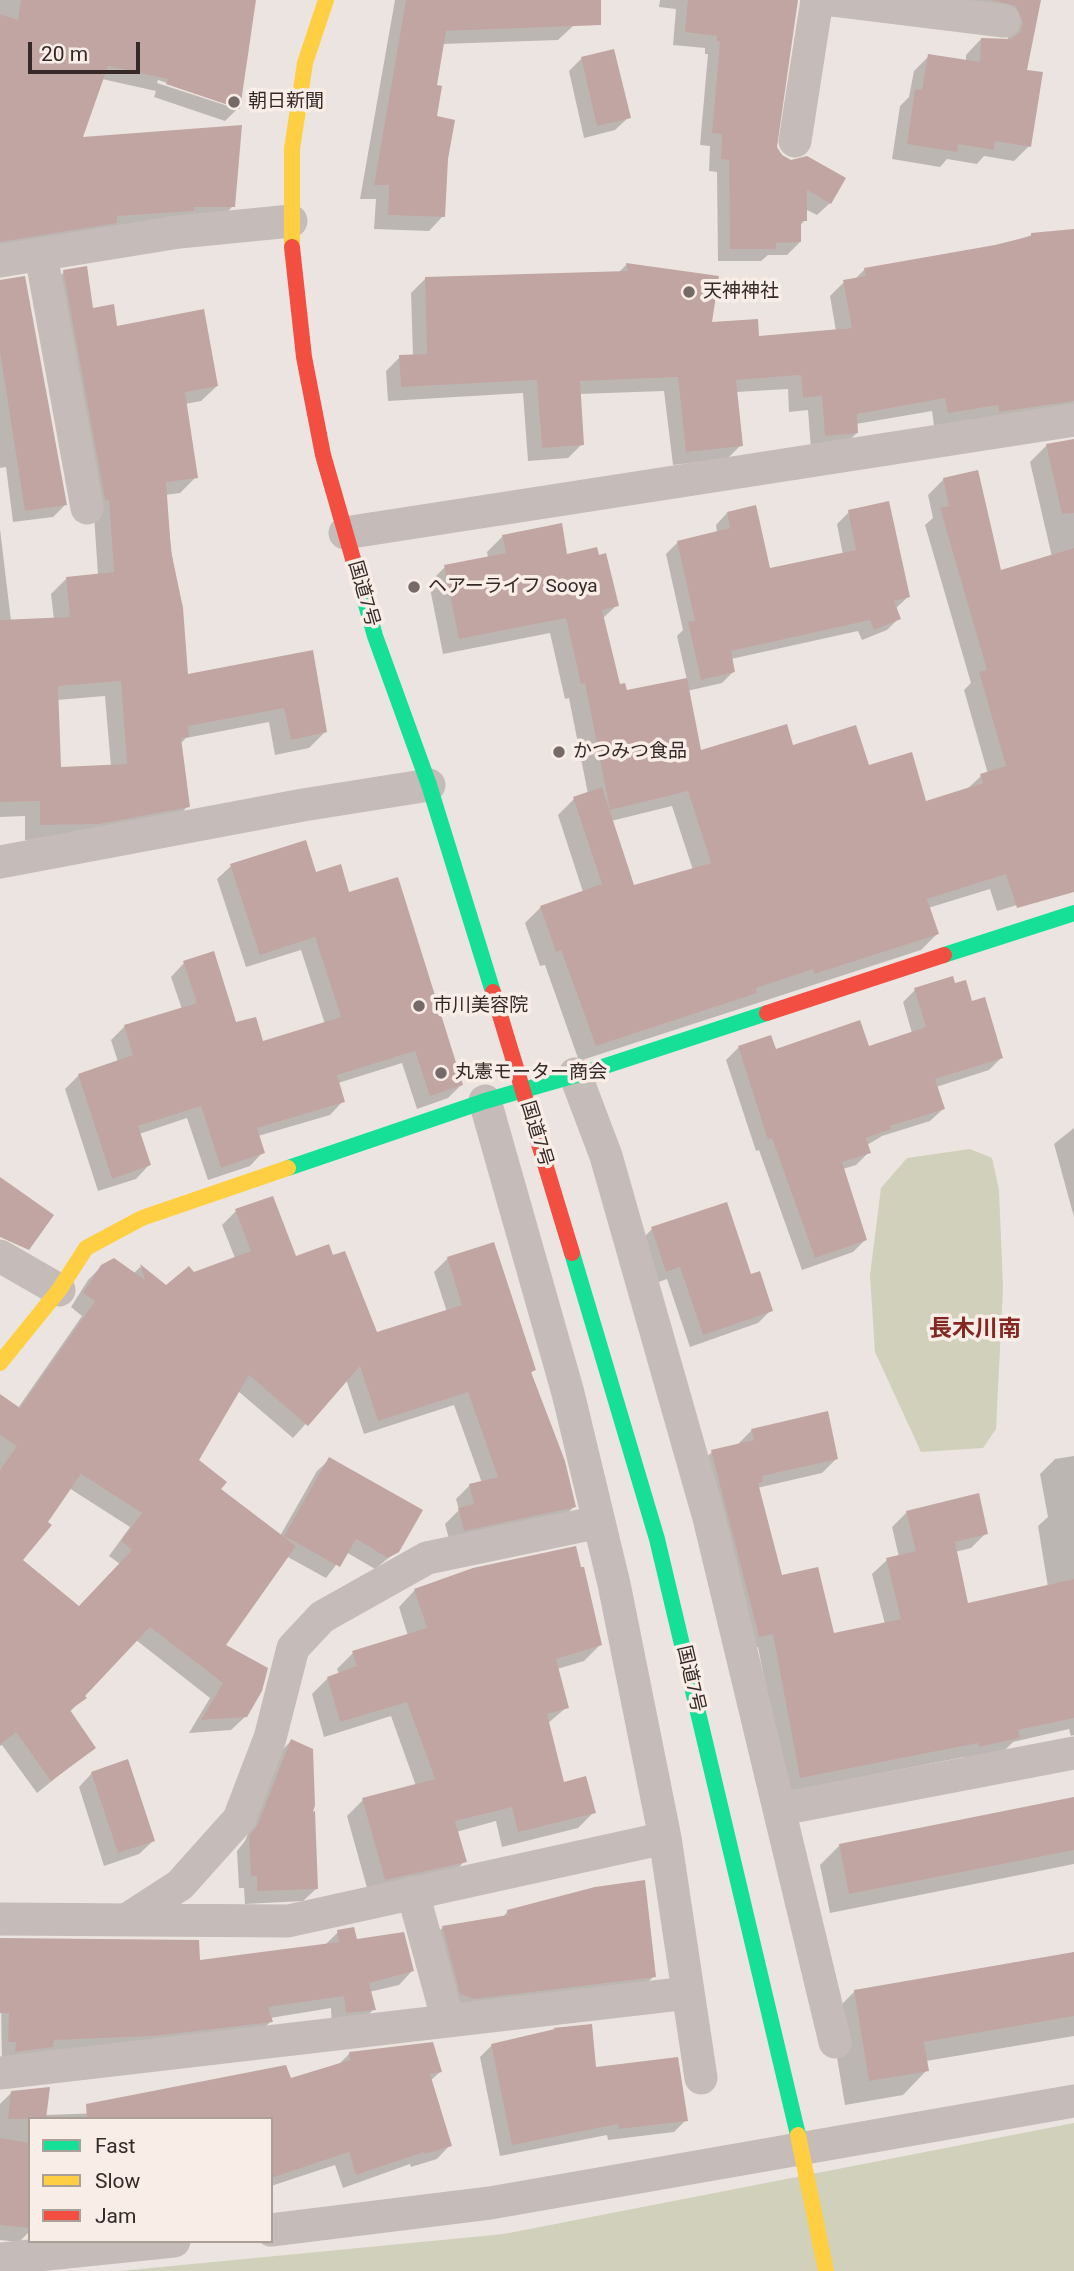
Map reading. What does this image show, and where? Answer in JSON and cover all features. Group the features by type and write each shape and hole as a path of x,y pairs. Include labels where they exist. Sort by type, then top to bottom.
{"main road":[{"name":"国道7号","path":"327,0 305,63 292,149 291,221 294,283 304,357 323,455 376,636 429,785 523,1089 657,1539 801,2147 826,2271"},
{"path":"0,1363 60,1290 86,1248 142,1218 485,1101 1074,913"}],"street":[{"path":"795,141 817,0"},
{"path":"833,0 1004,21"},
{"path":"0,261 179,232 291,221"},
{"path":"41,255 87,508"},
{"path":"345,533 1074,420"},
{"path":"0,862 303,805 429,785"},
{"path":"575,1074 606,1156 701,1491 781,1809 835,2042"},
{"path":"485,1101 568,1393 599,1522 666,1838 701,2078"},
{"path":"0,1256 60,1290"},
{"path":"126,1920 180,1885 239,1819 270,1738 293,1648 322,1617 427,1559 599,1522"},
{"path":"781,1809 1074,1753"},
{"path":"0,1919 288,1921 666,1838"},
{"path":"413,1893 448,2021"},
{"path":"0,2073 688,1993"},
{"path":"273,2230 490,2203 1074,2101"},
{"path":"0,2259 155,2243"}],"green space":[{"path":"970,1149 992,1158 999,1190 1003,1288 996,1429 983,1448 921,1452 875,1352 870,1275 881,1188 907,1158"},
{"path":"1074,2123 1074,2271 120,2271 504,2234"}],"building":[{"path":"21,0 256,0 240,109 166,84 168,79 108,66 83,137 242,125 235,207 194,207 194,211 117,216 117,223 0,242 0,14 18,20"},
{"path":"406,0 601,0 601,25 446,31 437,85 442,86 437,116 455,120 448,159 445,217 388,215 389,185 374,185"},
{"path":"688,0 798,0 777,147 782,155 791,160 807,156 846,178 831,204 807,190 807,221 801,221 801,242 776,243 776,249 730,249 729,160 721,159 722,134 712,133 720,42 716,41 717,36 685,32"},
{"path":"991,0 1041,0 1027,70 1043,72 1031,147 995,141 994,150 958,144 957,152 907,144 915,89 922,90 928,54 980,62 981,38 1011,39 1020,32 1023,23 1016,6"},
{"path":"614,49 631,118 597,126 581,57"},
{"path":"1074,229 1074,401 999,412 998,405 948,413 945,398 857,414 858,433 825,436 822,396 803,398 801,375 736,380 743,446 686,452 678,377 580,381 584,445 542,448 537,380 401,387 399,355 427,354 425,277 628,271 626,263 719,276 712,322 758,319 759,336 852,328 843,280 866,276 864,268 995,245 1031,236 1031,233"},
{"path":"87,266 93,308 114,304 117,326 204,309 218,386 185,392 198,478 166,482 171,551 183,608 188,674 313,650 327,732 291,740 284,708 188,726 189,737 181,738 190,807 99,824 40,825 40,801 0,802 0,620 70,617 66,577 114,572 109,500 105,500 63,270","holes":["121,681 127,764 61,767 58,686"]},
{"path":"25,276 67,505 25,511 0,352 0,280"},
{"path":"1074,439 1074,513 1062,514 1046,444"},
{"path":"978,470 1001,570 1074,548 1074,892 1017,908 1006,874 927,899 939,934 814,974 813,969 756,988 757,993 596,1046 561,950 556,952 540,906 602,884 573,797 602,787 634,885 711,863 688,791 610,810 585,683 581,684 566,618 459,639 444,565 506,553 502,535 562,523 567,554 597,547 599,555 606,553 619,606 602,610 620,684 625,683 627,690 687,678 701,750 787,724 793,745 856,725 869,765 912,752 926,801 983,783 980,774 1006,766 979,672 987,670 940,508 949,506 943,478"},
{"path":"889,501 910,597 894,601 901,619 874,630 870,620 731,651 735,672 701,680 688,622 695,621 677,541 730,528 727,512 756,505 770,568 856,550 848,510"},
{"path":"306,840 316,872 341,864 349,892 398,877 463,1085 430,1096 415,1051 337,1075 345,1102 257,1128 265,1153 221,1168 201,1106 138,1126 151,1165 112,1179 78,1074 133,1055 124,1025 197,1003 183,961 214,951 236,1022 256,1017 263,1041 341,1017 315,937 260,955 230,864"},
{"path":"953,976 955,983 966,980 972,1001 985,997 1003,1058 935,1079 945,1109 890,1126 891,1129 866,1138 871,1153 842,1162 867,1240 815,1258 772,1138 768,1140 738,1046 771,1035 776,1049 860,1020 869,1046 926,1027 914,988"},
{"path":"0,1177 54,1215 29,1250 0,1237"},
{"path":"273,1196 296,1256 329,1244 333,1255 345,1251 377,1332 462,1305 447,1257 494,1242 536,1370 531,1372 565,1461 576,1507 464,1531 458,1508 474,1504 469,1484 498,1477 468,1392 378,1421 360,1366 308,1426 249,1375 199,1460 227,1482 221,1489 296,1546 226,1645 268,1668 262,1691 247,1717 201,1720 223,1683 150,1627 85,1696 87,1698 70,1710 96,1748 51,1781 16,1732 0,1745 0,1470 17,1446 0,1435 0,1394 20,1408 95,1301 83,1293 101,1265 114,1258 145,1280 140,1264 166,1285 189,1266 194,1272 251,1251 235,1209","holes":["81,1474 142,1513 121,1541 132,1550 79,1606 23,1560 52,1525 48,1522"]},
{"path":"727,1202 751,1274 760,1271 773,1311 703,1335 680,1267 666,1272 651,1227"},
{"path":"828,1411 838,1459 762,1476 763,1482 758,1483 782,1575 818,1567 834,1633 901,1619 886,1558 916,1551 906,1511 979,1493 988,1534 955,1542 968,1603 1074,1579 1074,1718 1018,1730 1020,1738 979,1747 978,1743 800,1778 773,1634 759,1637 711,1450 754,1440 751,1429"},
{"path":"329,1457 423,1510 399,1552 388,1558 356,1539 340,1567 284,1536"},
{"path":"576,1546 581,1567 584,1567 602,1645 556,1659 569,1708 547,1714 564,1782 586,1776 596,1813 518,1832 512,1807 455,1821 467,1862 385,1880 362,1798 435,1779 407,1702 340,1722 327,1677 357,1666 352,1651 427,1628 414,1589 473,1568"},
{"path":"291,1739 313,1749 313,1812 315,1811 318,1889 257,1891 257,1876 251,1876 249,1836 257,1826"},
{"path":"128,1759 155,1841 118,1853 91,1772"},
{"path":"1074,1797 1074,1850 849,1894 839,1844"},
{"path":"645,1880 656,1977 474,1999 460,1994 442,1926 508,1915 507,1910 595,1887"},
{"path":"354,1927 357,1939 404,1932 414,1971 369,1983 376,2010 346,2013 344,1996 268,2007 273,2022 153,2036 54,2040 53,2047 15,2052 16,2042 8,2042 9,2013 0,2013 0,1938 199,1940 200,1960 339,1942 337,1930"},
{"path":"1074,1952 1074,2016 924,2042 929,2071 869,2081 854,1990"},
{"path":"592,2024 596,2067 678,2057 688,2121 619,2129 618,2124 512,2145 491,2044 555,2029 553,2028"},
{"path":"433,2042 442,2072 430,2074 452,2146 425,2154 424,2152 356,2175 349,2152 273,2177 273,2117 87,2117 86,2104 286,2065 291,2078 350,2060 349,2052"},
{"path":"50,2087 46,2117 8,2119 11,2091"},
{"path":"0,2138 28,2143 28,2228 0,2225"}],"traffic: fast":[{"path":"353,559 375,636 429,785 493,992"},
{"path":"944,955 1074,913"},
{"path":"288,1168 485,1101 590,1071 767,1013"},
{"path":"572,1253 657,1539 798,2135"}],"traffic: slow":[{"path":"292,247 292,149 305,63 326,0"},
{"path":"0,1363 59,1290 86,1248 142,1218 288,1168"},
{"path":"798,2135 826,2271"}],"traffic: jam":[{"path":"292,247 304,357 323,455 353,559"},
{"path":"767,1013 944,955"},
{"path":"493,992 572,1253"}],"place":[{"name":"朝日新聞","path":"234,102"},
{"name":"天神神社","path":"689,292"},
{"name":"ヘアーライフ Sooya","path":"414,587"},
{"name":"かつみつ食品","path":"559,752"},
{"name":"市川美容院","path":"419,1006"},
{"name":"丸憲モーター商会","path":"441,1073"}],"district":[{"name":"長木川南","path":"975,1330"}]}
